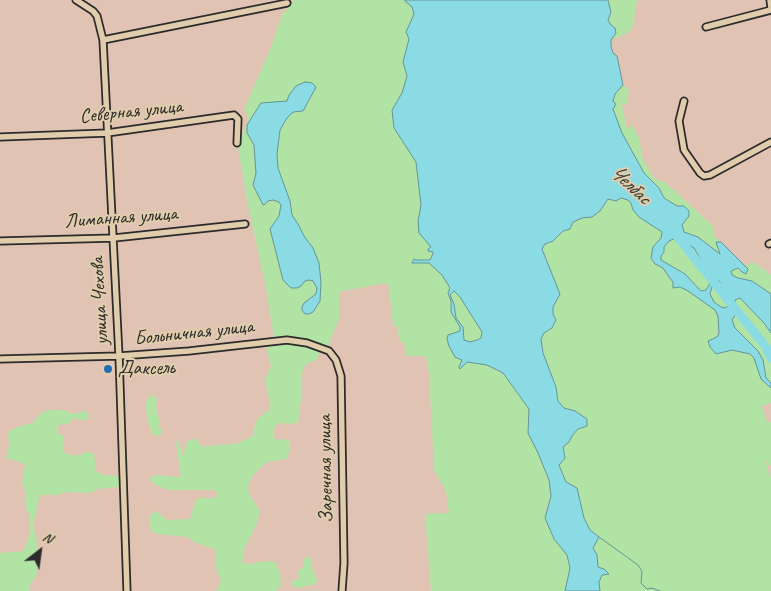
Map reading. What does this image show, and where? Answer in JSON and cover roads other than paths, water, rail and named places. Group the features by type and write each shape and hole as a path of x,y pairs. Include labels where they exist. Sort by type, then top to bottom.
{"street":[{"name":"улица Чехова","path":"76,0 94,11 98,16 103,40 114,238 127,591"},
{"path":"706,27 771,9 770,0"},
{"path":"103,40 287,4"},
{"path":"684,101 679,121 684,150 704,176 710,175 771,142"},
{"name":"Северная улица","path":"0,137 107,134 234,115 238,119 237,143"},
{"name":"Лиманная улица","path":"0,241 114,238 245,224"},
{"name":"Больничная улица","path":"0,359 119,356 189,351 287,340 307,343 329,351"},
{"name":"Заречная улица","path":"329,351 336,360 342,376 344,563 342,591"}],"water":[{"path":"608,0 611,12 608,20 615,28 616,33 611,40 611,46 613,53 617,56 623,85 615,94 613,101 616,104 613,109 622,133 644,173 659,188 664,198 677,206 684,206 689,211 689,216 682,225 684,232 698,237 720,254 716,242 721,242 748,269 746,274 738,268 731,271 732,275 752,281 771,294 771,333 740,298 735,300 736,314 732,320 735,328 758,351 763,360 766,378 771,383 771,388 761,379 754,358 750,354 732,350 716,354 710,347 708,341 717,337 719,333 718,316 715,310 688,291 680,287 673,288 673,282 663,268 655,264 651,258 653,247 661,238 662,232 639,217 628,200 621,198 616,201 608,199 600,211 592,217 582,218 573,222 570,229 563,231 553,241 545,244 542,249 560,294 553,307 553,314 556,320 552,328 544,333 541,339 543,353 556,387 558,401 564,408 575,411 587,419 587,426 578,429 563,447 565,458 559,465 566,482 577,488 584,518 590,530 599,537 593,548 597,555 598,567 604,569 609,574 602,575 599,582 600,591 565,591 570,568 567,555 554,539 545,518 551,496 549,480 528,433 529,409 503,373 487,365 467,362 460,369 462,360 455,357 447,339 448,335 460,331 460,327 451,312 451,301 448,293 450,288 442,275 429,263 412,263 414,259 430,260 433,252 428,251 431,247 419,233 418,221 421,205 416,162 394,128 392,110 402,93 407,76 403,62 409,39 406,32 414,14 412,7 405,1","holes":["676,238 694,248 712,274 711,282 706,290 701,291 685,274 661,260 664,247 669,241","717,280 720,282 720,287 725,290 729,297 729,303 726,308 714,302 710,294 713,283","454,291 460,297 482,332 481,338 470,342 464,340 463,327 456,318 454,304 450,295"]},
{"path":"305,82 312,83 316,87 303,111 293,112 280,130 277,154 278,168 290,201 292,215 313,248 319,263 320,301 313,312 309,314 305,314 302,307 304,303 316,294 317,288 313,281 309,280 297,288 291,288 283,280 270,229 279,216 281,205 273,200 263,205 253,185 256,173 254,145 247,133 247,125 261,103 287,101 296,86"}],"waterway":[{"name":"Челбас","path":"672,230 766,347 771,358"},
{"path":"599,537 638,565 642,571 641,583 647,589 652,588 660,591"}],"place":[{"name":"Даксель","path":"108,369"}]}
